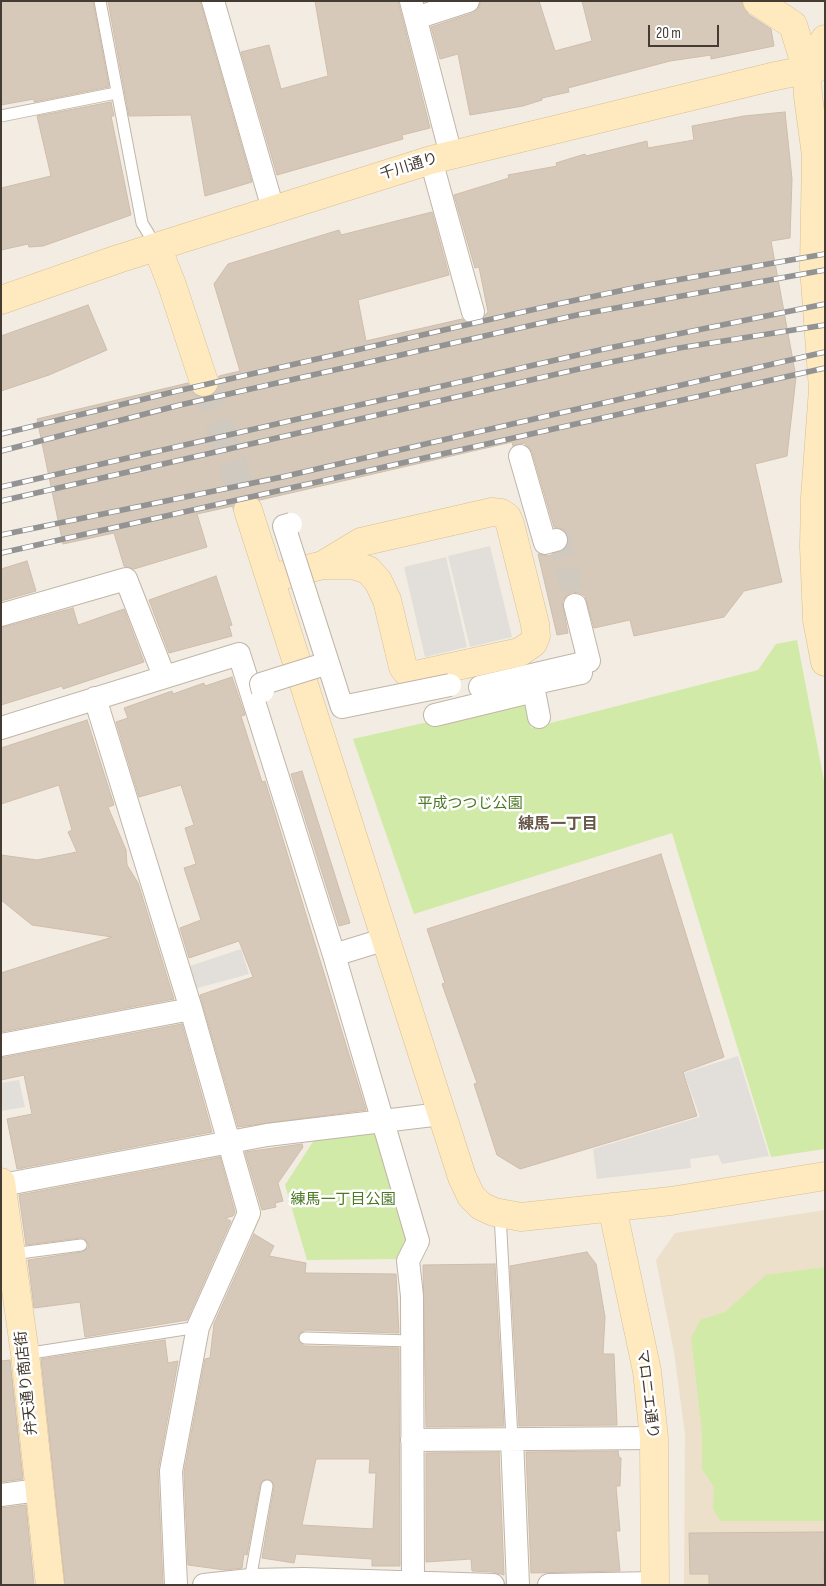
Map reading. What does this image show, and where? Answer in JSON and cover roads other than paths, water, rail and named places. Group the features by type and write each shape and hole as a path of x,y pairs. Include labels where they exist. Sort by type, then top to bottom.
{"street":[{"path":"213,1 273,208"},
{"path":"468,1 414,10 441,158 473,312"},
{"path":"757,1 792,25 816,68"},
{"path":"825,39 808,96 816,155 820,239 814,267 824,398 820,499 814,547 825,662"},
{"name":"千川通り","path":"1,300 273,208 441,158 816,68"},
{"path":"157,247 172,285 204,382"},
{"path":"520,456 545,543 556,540"},
{"path":"248,510 441,1114 468,1190 481,1206 500,1214 521,1217 670,1201 825,1176"},
{"path":"271,578 323,565 353,565 368,570 378,581 386,600 401,660 407,672 424,674 520,652 533,643 536,636 535,624 510,524 507,517 501,513 484,514 361,542 323,565"},
{"path":"285,521 342,707 450,685"},
{"path":"1,615 126,579 164,676"},
{"path":"480,686 589,661 575,605"},
{"path":"1,728 239,654 334,955 418,1241 408,1261 412,1296 413,1582"},
{"path":"263,691 260,684 328,663"},
{"path":"504,698 502,690 581,673 579,664"},
{"path":"435,715 534,691 539,718"},
{"path":"95,698 191,1009 249,1213 198,1328 171,1470 176,1585"},
{"path":"334,955 386,939"},
{"path":"1,1044 191,1009"},
{"path":"2,1183 267,1135 441,1114"},
{"name":"弁天通り商店街","path":"2,1183 8,1251 25,1354 38,1490 50,1585"},
{"name":"マロニエ通り","path":"612,1207 647,1370 654,1438 655,1584"},
{"path":"412,1440 654,1438"},
{"path":"512,1439 518,1585"},
{"path":"1,1495 38,1490"},
{"path":"204,1585 250,1582 413,1582 493,1585"},
{"path":"549,1585 655,1584"}],"lane":[{"path":"100,1 142,223 157,247"},
{"path":"1,116 116,93"},
{"path":"500,1214 512,1439"},
{"path":"8,1251 81,1245"},
{"path":"25,1354 198,1328"},
{"path":"305,1338 411,1341"},
{"path":"250,1582 267,1486"}],"tunnel":[{"path":"204,382 248,510"},
{"path":"556,540 560,540 575,605"}],"railway":[{"path":"1,434 177,391 562,303 648,285 825,254"},
{"path":"1,451 180,405 577,315 825,270"},
{"path":"1,487 604,349 825,304"},
{"path":"1,501 592,366 679,348 825,325"},
{"path":"1,535 282,477 825,352"},
{"path":"1,553 825,368"}],"district":[{"name":"練馬一丁目","path":"558,825"}],"park label":[{"name":"平成つつじ公園","path":"470,804"},
{"name":"練馬一丁目公園","path":"343,1200"}]}
